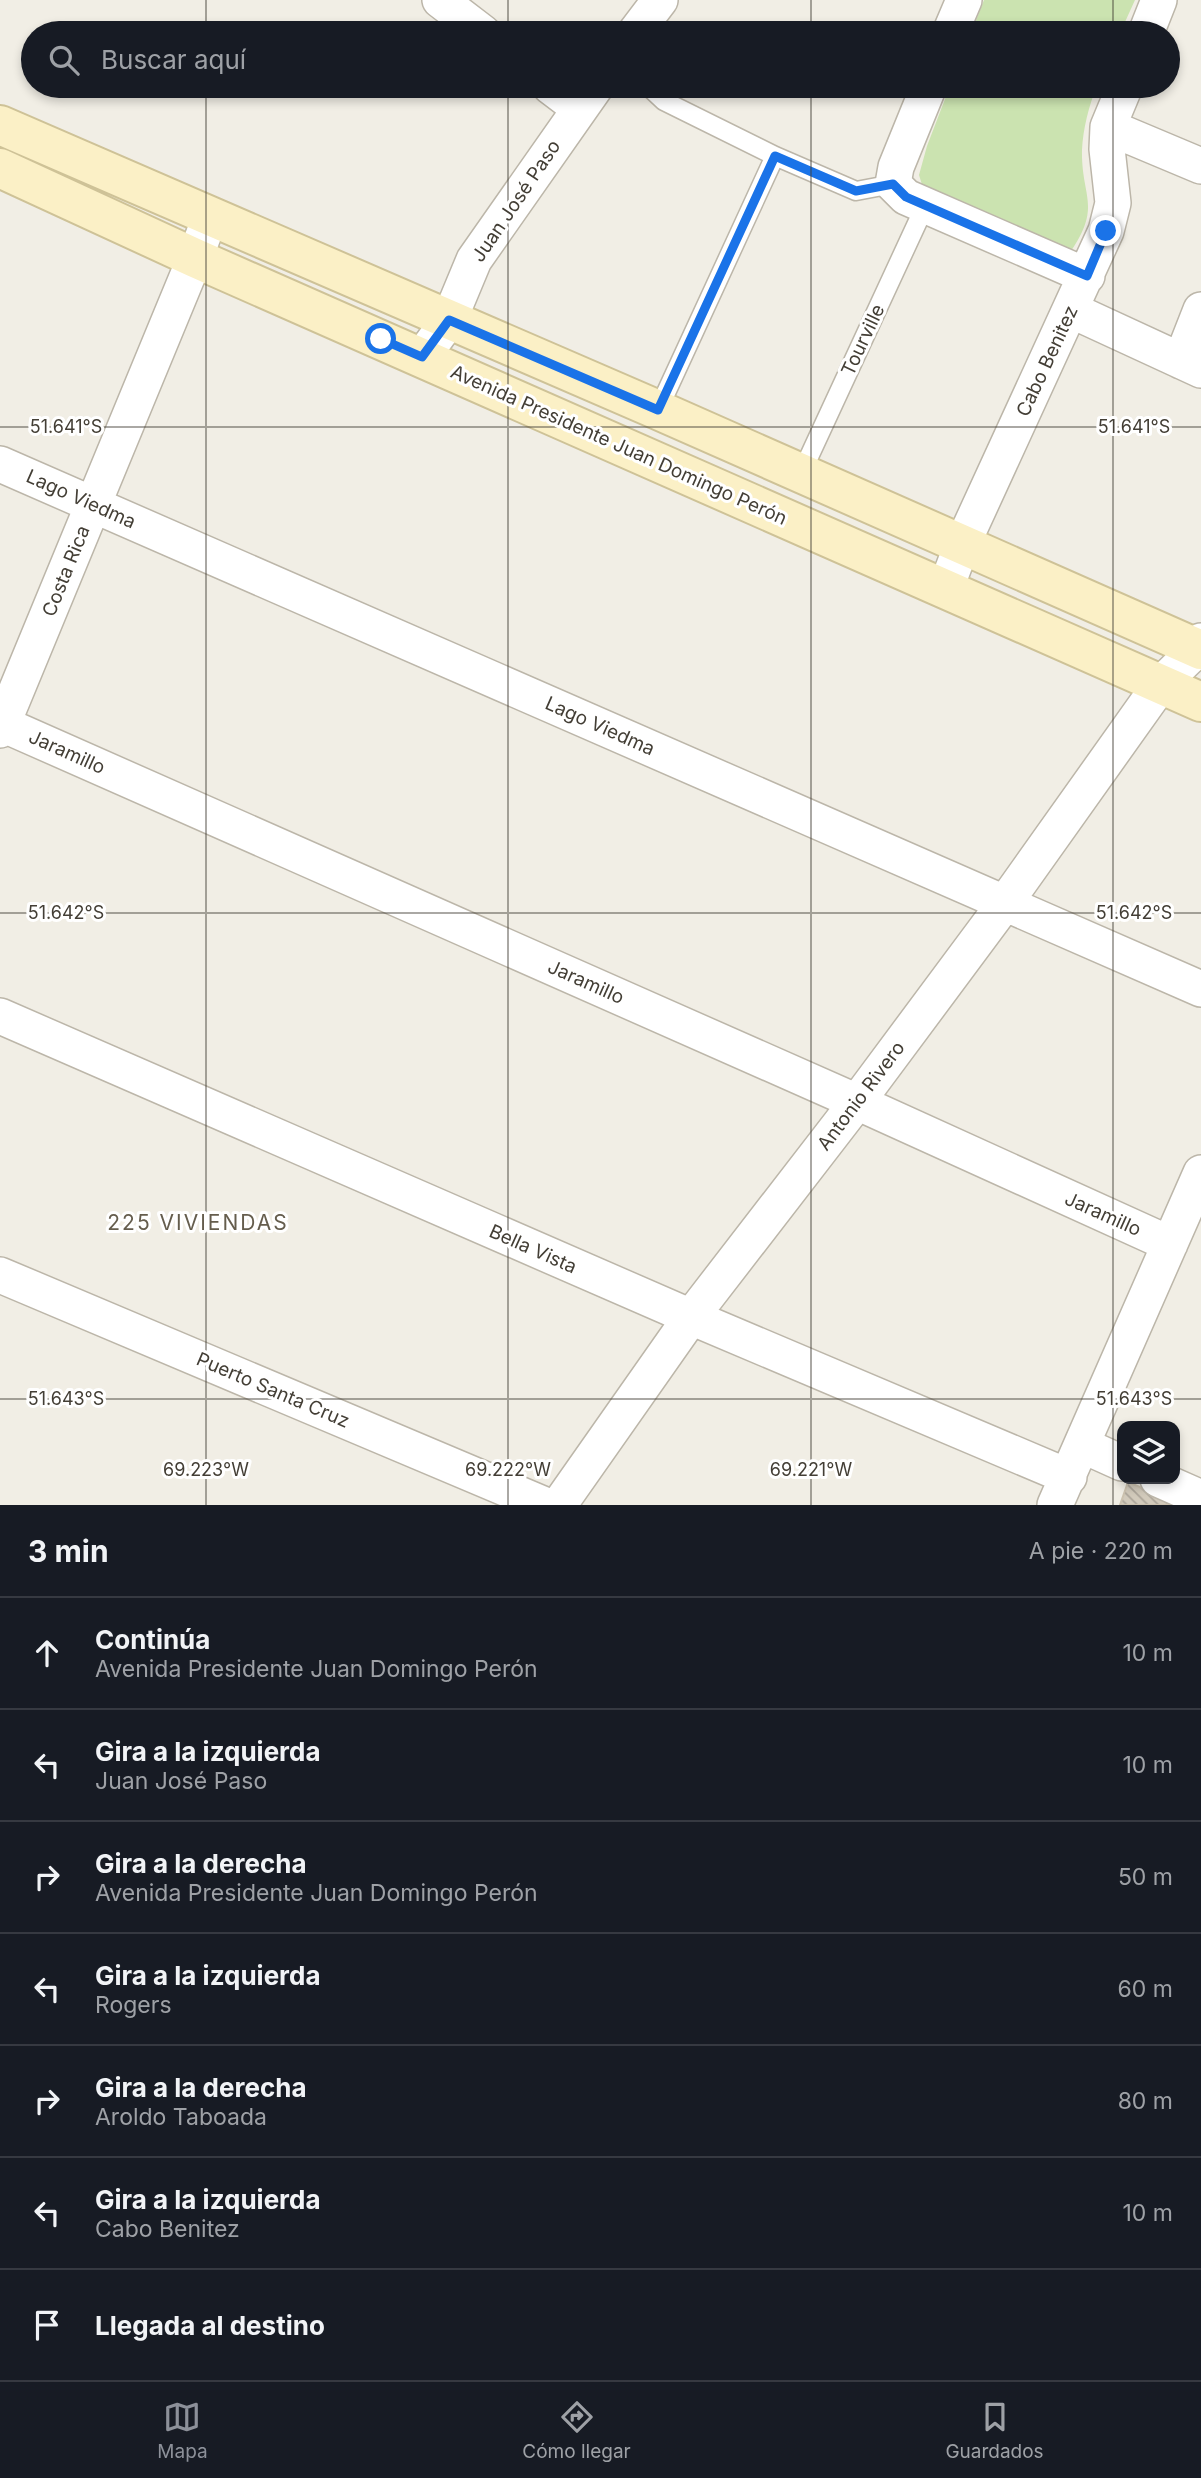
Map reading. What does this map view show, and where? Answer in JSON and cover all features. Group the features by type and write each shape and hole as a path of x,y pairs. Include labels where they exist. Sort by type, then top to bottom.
{"main road":[{"path":"0,125 962,545 1200,646"},
{"name":"Avenida Presidente Juan Domingo Perón","path":"0,168 195,258 1201,702"}],"street":[{"path":"440,0 467,21"},
{"path":"644,21 660,0"},
{"path":"955,21 964,0"},
{"path":"1151,21 1159,0"},
{"name":"Juan José Paso","path":"422,357 449,320 474,260 587,98"},
{"path":"924,98 896,167 893,184 906,197 1087,276"},
{"name":"Cabo Benitez","path":"945,590 962,545 1106,231 1113,203 1107,149 1108,127 1120,98"},
{"path":"1108,127 1201,166"},
{"name":"Costa Rica","path":"1,725 210,217"},
{"path":"1071,310 1191,365 1201,310"},
{"name":"Lago Viedma","path":"0,464 1201,989"},
{"name":"Antonio Rivero","path":"559,1505 691,1317 857,1102 1005,903 1160,685 1200,646"},
{"name":"Jaramillo","path":"1,725 857,1102 1170,1244"},
{"name":"Bella Vista","path":"0,1016 691,1317 1062,1491"},
{"path":"1062,1491 1170,1244 1193,1215 1201,1173"},
{"name":"Puerto Santa Cruz","path":"0,1275 545,1505"},
{"path":"1082,1445 1117,1461"},
{"path":"1169,1484 1201,1498"}],"lane":[{"path":"661,98 775,156 856,191 893,184"},
{"path":"658,410 775,156"},
{"name":"Tourville","path":"801,474 925,206"}],"green space":[{"path":"984,0 1135,0 1125,21 976,21"},
{"path":"945,98 1092,98 1082,150 1088,211 1086,222 1071,251 924,191 919,175"}],"building":[{"path":"1127,1484 1133,1484 1182,1505 1120,1505"}],"district":[{"name":"225 VIVIENDAS","path":"198,1222"}],"route":[{"path":"381,339 422,357 449,320 658,410 775,156 856,191 893,184 906,197 1087,276 1106,231"}]}
